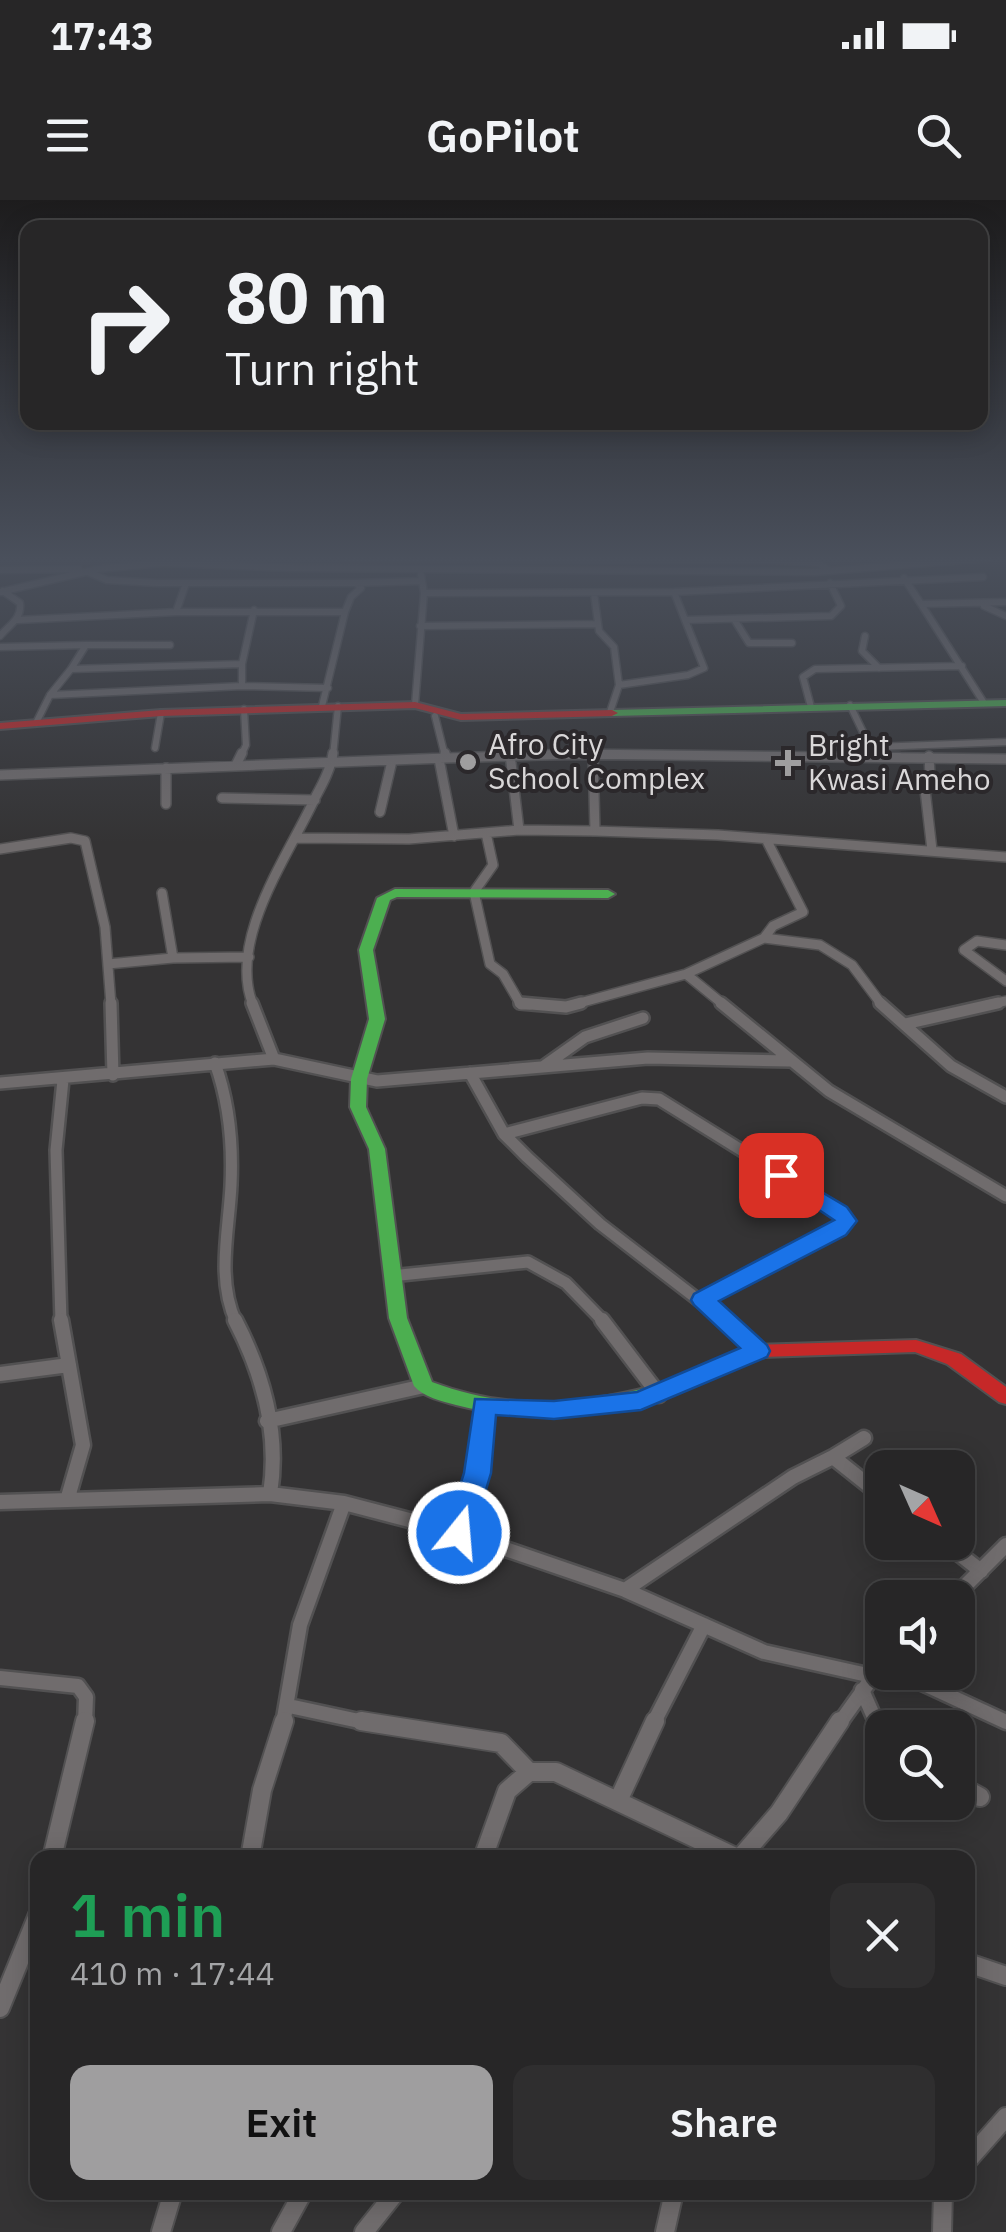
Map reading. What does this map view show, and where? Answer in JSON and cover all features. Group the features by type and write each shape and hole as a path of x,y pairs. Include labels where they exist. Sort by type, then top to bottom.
{"street":[{"path":"36,723 50,695 81,653"},
{"path":"242,686 244,653"},
{"path":"274,1059 245,985 249,957 266,888 297,838 332,762 329,700 338,653"},
{"path":"415,705 418,653"},
{"path":"610,712 619,686 615,653"},
{"path":"619,686 688,675 704,668 698,653"},
{"path":"864,653 879,668"},
{"path":"953,653 984,703"},
{"path":"71,669 242,664"},
{"path":"811,707 802,677 806,672 962,666"},
{"path":"50,695 242,686 329,700 425,707 435,716 454,836"},
{"path":"0,726 244,710 329,700"},
{"path":"435,716 1006,703"},
{"path":"850,706 872,750"},
{"path":"236,765 246,745 244,710"},
{"path":"155,748 160,714"},
{"path":"0,775 510,754 872,750 1006,742"},
{"path":"872,750 1006,759"},
{"path":"510,754 519,830"},
{"path":"593,754 595,831"},
{"path":"929,756 930,776 924,781 932,850"},
{"path":"380,812 392,761"},
{"path":"166,768 166,804"},
{"path":"222,798 315,800"},
{"path":"297,838 595,831 1006,857"},
{"path":"486,833 494,865 474,892 490,964 525,1006 566,1007 686,974 764,938 788,938 833,952 861,974 874,998 963,1076 1006,1097"},
{"path":"0,849 71,838 85,842 97,878 108,964 113,1075"},
{"path":"764,938 773,926 803,912 766,839"},
{"path":"424,1386 398,1318 379,1164 358,1106 360,1079 378,1019 366,950 384,898 395,893 608,894"},
{"path":"162,894 174,958"},
{"path":"1006,945 976,942 964,950 971,959 1006,981"},
{"path":"108,964 249,957"},
{"path":"686,974 829,1091 1006,1196"},
{"path":"905,1024 1006,1001"},
{"path":"542,1067 585,1037 643,1018"},
{"path":"0,1083 274,1059 360,1079 648,1058 790,1062"},
{"path":"216,1063 227,1091 230,1199 222,1245 230,1310 256,1359 274,1471 270,1494"},
{"path":"470,1073 504,1134 600,1224 703,1300 758,1351"},
{"path":"63,1080 56,1150 61,1327 83,1444 68,1498"},
{"path":"504,1134 642,1098 658,1098 839,1212 846,1221 838,1230 703,1300"},
{"path":"391,1276 528,1262 545,1267 572,1288 659,1395"},
{"path":"268,1421 424,1386 452,1400 484,1405 554,1410 629,1402 659,1395 758,1351 865,1346 940,1350 958,1359 1006,1397"},
{"path":"0,1374 69,1365"},
{"path":"459,1533 478,1473 484,1405"},
{"path":"625,1590 792,1477 864,1438"},
{"path":"833,1457 865,1482"},
{"path":"0,1502 270,1494 344,1503 459,1533 625,1590 764,1652 865,1670"},
{"path":"251,1850 262,1790 289,1706 300,1625 344,1503"},
{"path":"972,1580 1006,1546"},
{"path":"967,1560 981,1571"},
{"path":"618,1801 704,1624"},
{"path":"0,1678 78,1686 86,1697 87,1715 54,1850"},
{"path":"747,1850 772,1828 811,1761 865,1687"},
{"path":"937,1690 1006,1722"},
{"path":"289,1706 397,1729 501,1743 529,1772"},
{"path":"487,1850 507,1791 529,1772 556,1772 721,1850"},
{"path":"975,1794 980,1796"},
{"path":"0,2008 30,1935"},
{"path":"975,1965 1006,1976"},
{"path":"975,2152 1006,2117"},
{"path":"161,2232 171,2200"},
{"path":"280,2232 298,2200"},
{"path":"363,2232 389,2200"},
{"path":"666,2232 672,2200"},
{"path":"942,2232 943,2200"},
{"path":"363,2232 376,2232"}],"traffic: fast":[{"path":"612,713 1006,703"},
{"path":"608,894 395,893 384,898 366,950 377,1019 359,1079 358,1107 377,1149 398,1318 424,1386 481,1404 547,1410 613,1404 671,1388"}],"traffic: jam":[{"path":"0,726 161,713 415,705 461,717 612,713"},
{"path":"671,1388 758,1351 916,1346 954,1359 1006,1397"}],"place":[{"name":"Afro City School Complex","path":"468,762"},
{"name":"Bright Kwasi Ameho","path":"788,763"}],"route":[{"path":"459,1533 478,1473 484,1405 554,1410 641,1401 758,1351 703,1300 838,1230 846,1221 839,1212 781,1175"}]}
